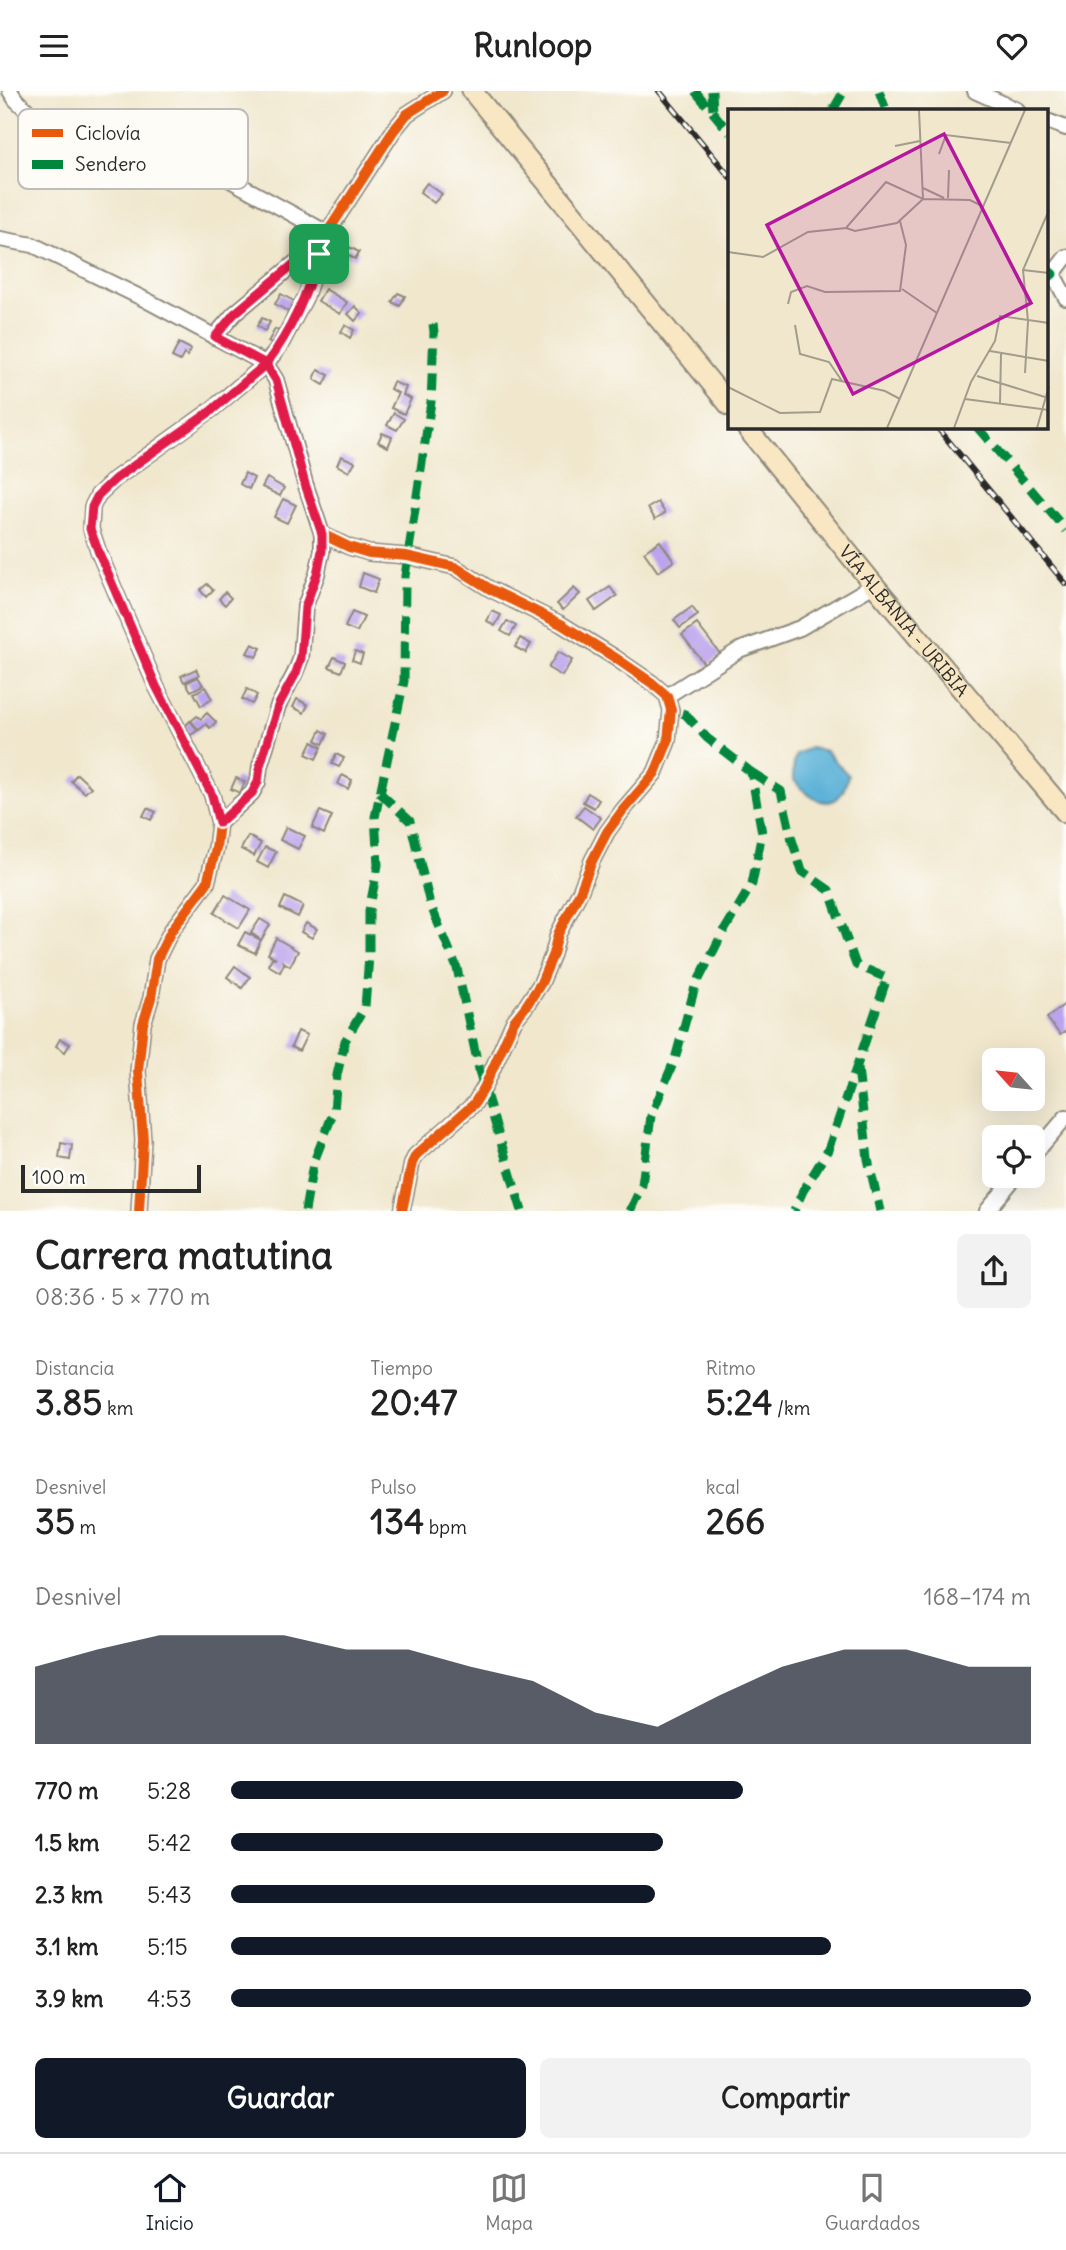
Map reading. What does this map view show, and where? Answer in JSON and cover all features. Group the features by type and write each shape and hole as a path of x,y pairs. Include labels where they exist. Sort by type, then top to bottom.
{"main road":[{"path":"472,91 728,405"},
{"name":"VÍA ALBANIA - URIBIA","path":"748,429 874,585 1066,813"}],"street":[{"path":"10,91 26,109"},
{"path":"139,1210 143,1140 138,1071 143,1024 151,997 157,959 171,931 206,883 216,848 219,823 212,795 156,686 99,553 90,529 92,507 98,495 115,479 211,411 266,364 280,346 306,296 327,233 407,114 443,91"},
{"path":"975,91 1015,109"},
{"path":"1048,121 1066,128"},
{"path":"247,189 327,233"},
{"path":"0,239 33,245 215,337 266,364 276,380 322,534 322,551 305,607 301,658 278,706 260,766 258,782 252,793 219,823"},
{"path":"215,337 234,314 295,263 319,254"},
{"path":"1066,257 1053,274 1066,298"},
{"path":"322,534 369,553 407,556 455,567 490,589 561,624 652,683 667,696 671,710 668,741 655,773 615,821 592,861 580,892 558,934 541,983 514,1021 480,1095 416,1155 402,1210"},
{"path":"667,696 739,650 800,628 874,585"},
{"path":"1045,1142 1066,1117"},
{"path":"987,1210 1006,1188"}],"water":[{"path":"810,748 826,751 848,775 844,788 832,801 817,800 793,779 797,754"}],"building":[{"path":"427,183 442,194 434,203 420,192"},
{"path":"349,247 359,252 355,259 345,254"},
{"path":"325,289 347,302 340,314 318,301"},
{"path":"398,293 405,296 400,306 392,302"},
{"path":"281,294 299,304 294,315 275,304"},
{"path":"355,306 362,313 355,321 348,314"},
{"path":"262,318 270,322 265,331 257,326"},
{"path":"345,325 354,330 350,338 341,332"},
{"path":"275,329 281,332 274,345 268,342"},
{"path":"179,343 191,349 180,361 172,357"},
{"path":"318,370 329,375 324,385 314,379"},
{"path":"393,382 406,387 403,395 411,399 404,414 391,408 398,393 390,389"},
{"path":"394,413 404,419 397,430 387,425"},
{"path":"382,433 392,437 388,447 378,442"},
{"path":"341,456 355,462 349,472 337,465"},
{"path":"245,473 254,478 249,489 240,484"},
{"path":"267,478 284,488 280,496 262,487"},
{"path":"283,499 296,505 287,523 274,517"},
{"path":"658,502 665,513 655,519 648,508"},
{"path":"660,541 674,561 658,572 644,552"},
{"path":"363,573 379,579 374,593 359,587"},
{"path":"207,584 213,590 206,597 200,590"},
{"path":"610,587 617,596 596,611 589,601"},
{"path":"574,588 580,594 563,610 557,604"},
{"path":"225,592 231,598 225,605 219,599"},
{"path":"692,607 698,615 680,628 674,620"},
{"path":"492,611 501,615 495,626 487,621"},
{"path":"352,612 364,617 357,632 345,627"},
{"path":"507,621 516,626 510,636 501,631"},
{"path":"697,624 721,655 706,666 682,635"},
{"path":"520,638 531,644 526,653 515,647"},
{"path":"252,644 261,648 256,657 247,653"},
{"path":"355,651 363,654 360,663 352,660"},
{"path":"558,652 572,660 562,676 548,668"},
{"path":"334,657 345,662 341,672 329,667"},
{"path":"196,669 199,675 184,682 181,676"},
{"path":"198,677 203,685 191,691 186,683"},
{"path":"205,687 212,699 201,706 194,693"},
{"path":"247,689 257,695 252,704 242,699"},
{"path":"297,699 308,705 304,713 293,707"},
{"path":"207,713 216,722 210,728 206,724 199,730 191,721 197,716 201,719"},
{"path":"190,721 198,730 191,735 184,727"},
{"path":"321,730 328,734 323,744 316,740"},
{"path":"312,742 322,747 316,759 306,754"},
{"path":"336,754 344,758 339,767 332,764"},
{"path":"77,774 91,787 85,793 71,781"},
{"path":"342,775 352,780 348,789 338,784"},
{"path":"236,778 245,782 240,793 231,789"},
{"path":"588,793 599,800 594,808 583,802"},
{"path":"584,806 601,818 593,829 576,816"},
{"path":"147,808 156,812 151,820 143,816"},
{"path":"320,811 332,816 324,834 312,828"},
{"path":"286,827 305,836 298,849 280,840"},
{"path":"248,836 261,843 254,856 241,849"},
{"path":"265,847 276,852 268,868 257,862"},
{"path":"225,895 250,910 239,928 214,913"},
{"path":"285,897 303,906 298,917 280,908"},
{"path":"260,919 270,925 261,940 251,933"},
{"path":"306,923 317,929 312,938 301,932"},
{"path":"245,932 261,940 255,953 238,945"},
{"path":"276,938 298,951 290,966 283,962 280,972 268,965 272,958 276,958 268,954"},
{"path":"235,966 250,977 242,988 227,977"},
{"path":"1066,1003 1066,1031 1060,1035 1047,1018"},
{"path":"298,1031 307,1035 299,1051 291,1047"},
{"path":"60,1039 70,1044 65,1052 56,1046"},
{"path":"61,1143 72,1145 70,1160 59,1158"}],"railway":[{"path":"659,91 728,175"},
{"path":"939,429 1066,584"}],"marked path":[{"path":"695,91 728,131"},
{"path":"712,91 713,113"},
{"path":"834,109 844,91"},
{"path":"879,91 886,109"},
{"path":"1048,270 1053,274 1048,278"},
{"path":"305,1211 313,1164 334,1111 337,1075 345,1041 365,1007 369,911 378,865 375,817 404,681 405,576 431,402 433,324"},
{"path":"979,429 1066,530"},
{"path":"630,1211 642,1185 651,1116 675,1059 695,987 752,884 762,833 751,772 707,738 685,714 671,710"},
{"path":"751,772 781,791 802,871 829,890 856,965 887,978 828,1150 794,1211"},
{"path":"379,792 410,821 430,904 457,968 480,1074 522,1211"},
{"path":"858,1068 868,1159 880,1211"}],"cycle path":[{"path":"139,1211 143,1140 138,1071 143,1024 151,998 157,959 171,931 207,883 219,823 212,795 156,686 99,553 91,529 92,507 98,495 115,479 211,410 266,364 280,346 306,296 327,233 407,114 443,91"},
{"path":"322,534 369,553 407,556 455,567 490,589 561,624 614,657 667,696 671,710 668,741 655,773 607,832 558,934 541,983 514,1021 474,1104 416,1155 402,1211"}],"route":[{"path":"319,254 295,263 234,314 215,337 266,364 211,411 115,479 98,495 92,507 90,529 99,553 156,686 212,795 219,823 252,793 258,782 260,766 278,706 301,658 305,607 322,551 322,534 276,380 266,364 280,346 306,296 319,254"}]}
